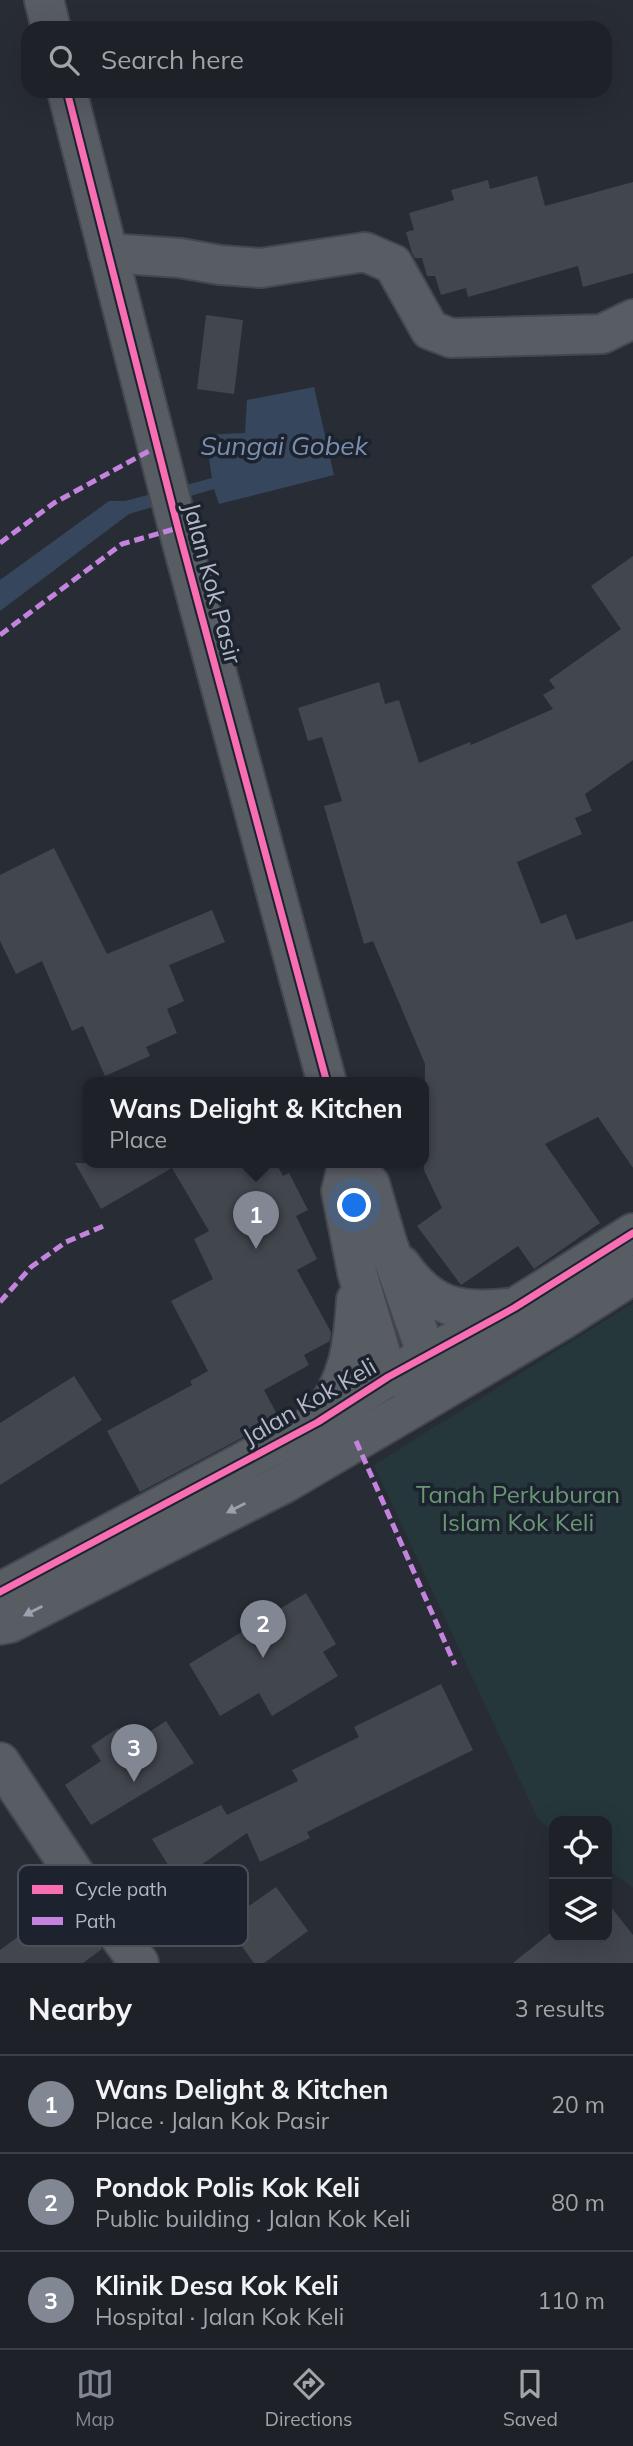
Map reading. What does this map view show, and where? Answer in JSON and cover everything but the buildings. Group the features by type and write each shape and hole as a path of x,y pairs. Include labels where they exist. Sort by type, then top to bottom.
{"street":[{"path":"44,0 49,21"},
{"name":"Jalan Kok Pasir","path":"69,98 178,528 325,1077"},
{"path":"108,253 261,268 365,252 393,264 430,330 451,338 602,334 633,318"},
{"path":"318,1422 335,1395 351,1355 355,1334 358,1272 341,1191 347,1168"},
{"path":"285,1483 300,1459 404,1390 409,1371 387,1242 370,1184 352,1168"},
{"name":"Jalan Kok Keli","path":"0,1592 409,1371 633,1233"},
{"path":"387,1242 411,1279 443,1304 458,1310 514,1308"},
{"path":"358,1272 409,1371"},
{"path":"0,1625 10,1623 285,1483 562,1320 633,1275"},
{"path":"409,1371 428,1374 516,1328 562,1320"},
{"path":"0,1762 69,1865"},
{"path":"127,1946 139,1963"}],"green space":[{"name":"Tanah Perkuburan Islam Kok Keli","path":"633,1303 633,1888 612,1873 612,1816 549,1816 549,1827 538,1819 374,1465"}],"water":[{"name":"Sungai Gobek","path":"314,387 334,475 219,504 214,489 129,514 0,611 0,580 109,501 125,501 212,478 205,435 245,433 247,400"}],"marked path":[{"path":"0,543 54,503 158,446"},
{"path":"0,635 122,544 178,528"},
{"path":"0,1302 31,1267 66,1242 106,1225"},
{"path":"356,1441 455,1665"}],"cycle path":[{"path":"69,98 178,528 325,1077"},
{"path":"0,1592 318,1422 388,1377 514,1308 633,1233"}],"place":[{"name":"Wans Delight & Kitchen","path":"256,1249"},
{"name":"Pondok Polis Kok Keli","path":"263,1658"},
{"name":"Klinik Desa Kok Keli","path":"134,1782"}]}
